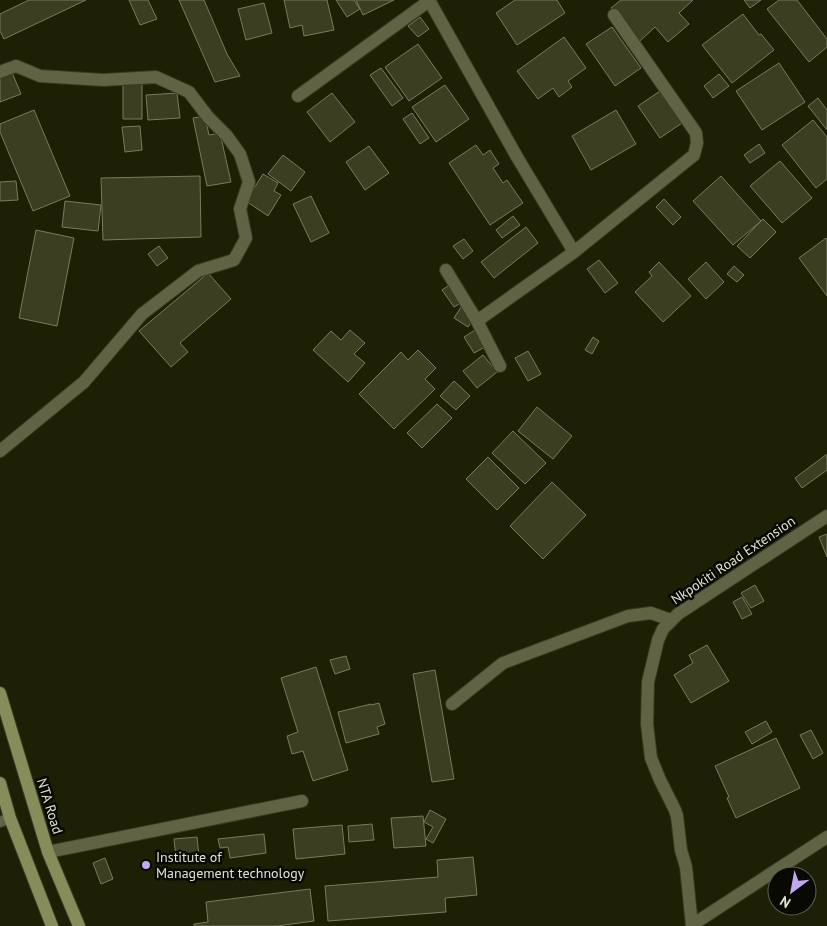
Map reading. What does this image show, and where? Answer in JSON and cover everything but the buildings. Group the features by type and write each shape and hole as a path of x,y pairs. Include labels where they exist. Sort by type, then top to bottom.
{"main road":[{"name":"NTA Road","path":"0,693 48,852 79,926"},
{"path":"0,783 5,820 52,926"}],"street":[{"path":"298,96 429,0 517,157 574,252"},
{"path":"477,321 574,252 694,155 698,143 696,133 614,15"},
{"path":"0,72 16,66 40,76 103,80 156,77 173,84 190,92 208,117 227,136 240,154 249,182 240,210 246,238 234,260 198,271 142,314 84,382 0,451"},
{"path":"446,270 477,321 500,366"},
{"name":"Nkpokiti Road Extension","path":"692,925 686,867 681,850 677,816 651,758 647,724 648,682 658,640 663,629 678,614 827,516"},
{"path":"452,704 503,662 628,616 651,613 671,620"},
{"path":"48,852 302,801"},
{"path":"692,925 827,838"}],"place":[{"name":"Institute of Management technology","path":"146,865"}]}
